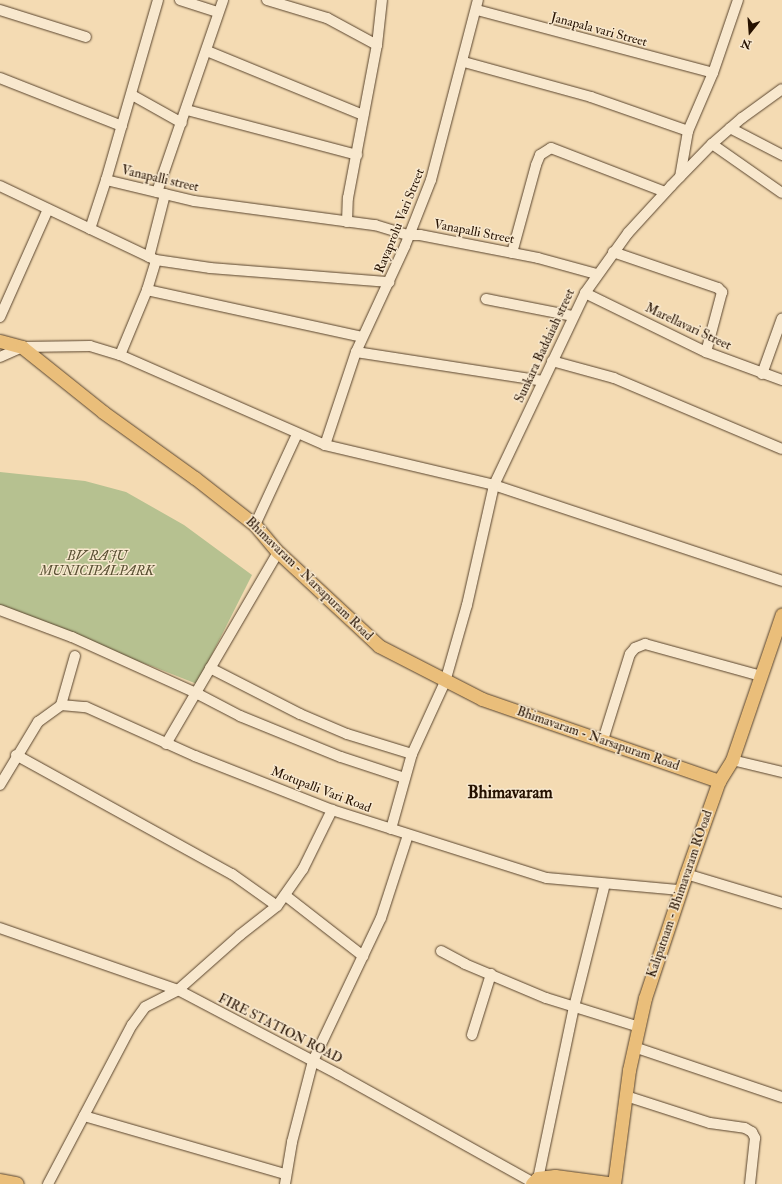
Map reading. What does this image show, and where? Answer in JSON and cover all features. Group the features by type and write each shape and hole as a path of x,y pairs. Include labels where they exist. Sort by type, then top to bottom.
{"highway":[{"path":"535,1182 578,1178 608,1184"},
{"path":"0,1181 16,1184"},
{"path":"552,1184 560,1184"}],"main road":[{"name":"Bhimavaram - Narsapuram Road","path":"0,341 22,347 103,412 195,478 255,525 278,552 379,646 445,682 482,699 603,740 719,782"},
{"name":"Kalipatnam - Bhimavaram ROoad","path":"614,1184 634,1047 645,998 680,890 719,782 732,760 782,614"}],"street":[{"name":"Vanapalli street","path":"158,0 132,95 106,180 161,193 243,208 347,222"},
{"path":"180,0 218,12"},
{"path":"120,355 147,290 161,193 182,123 223,0"},
{"path":"267,0 327,18 377,44"},
{"path":"347,222 348,198 377,44 382,0"},
{"path":"680,177 688,131 713,74 738,0"},
{"name":"Janapala vari Street","path":"478,5 713,74"},
{"name":"Rayaprolu Vari Street","path":"325,445 362,337 389,282 431,180 464,62 478,5"},
{"path":"0,10 86,37"},
{"path":"207,51 363,115"},
{"path":"464,62 591,97 688,131"},
{"path":"0,78 122,126"},
{"name":"Sunkara Baddaiah street","path":"391,830 412,754 445,682 467,605 494,485 585,292 596,274 613,252 665,192 712,144 780,88"},
{"path":"132,95 182,123"},
{"path":"187,110 357,155"},
{"path":"730,128 782,155"},
{"path":"712,144 782,193"},
{"path":"512,253 536,165 540,156 551,148 665,192"},
{"path":"90,229 106,180"},
{"path":"0,186 152,258 210,268 389,282"},
{"path":"0,317 48,209"},
{"name":"Vanapalli Street","path":"347,222 375,225 408,235 420,234 512,253 596,274"},
{"path":"613,252 718,288 722,292 706,352"},
{"path":"147,290 362,337"},
{"name":"Marellavari Street","path":"585,292 706,352 762,374 782,380"},
{"path":"486,299 573,316"},
{"path":"762,374 782,318"},
{"path":"0,357 22,347 90,346 120,355 325,445 494,485 782,581"},
{"path":"356,352 543,381"},
{"path":"552,361 614,378 782,448"},
{"path":"255,525 297,434"},
{"path":"166,744 278,552"},
{"path":"0,610 72,637 196,693 240,716 341,757 406,778"},
{"path":"603,740 630,654 635,648 645,644 761,676"},
{"path":"0,783 16,755 38,722 61,705 74,656"},
{"path":"210,668 300,714 347,734 412,754"},
{"name":"Motupalli Vari Road","path":"61,705 86,707 166,744 332,810 391,830 547,878 680,890"},
{"path":"16,755 232,874 277,906"},
{"path":"732,760 782,772"},
{"path":"48,1184 132,1025 145,1007 178,990 240,935 277,906 286,896 303,869 332,810"},
{"path":"84,1116 285,1179 314,1061 381,918 408,835"},
{"path":"686,874 782,902"},
{"path":"535,1182 574,1007 605,884"},
{"path":"286,896 363,956"},
{"name":"FIRE STATION ROAD","path":"0,928 178,990 314,1061 535,1182"},
{"path":"441,951 491,974 574,1007 639,1027"},
{"path":"472,1035 491,974"},
{"path":"634,1047 782,1097"},
{"path":"626,1096 710,1123 745,1128 752,1132 755,1138 750,1184"}],"green space":[{"name":"BV RAJU MUNICIPALPARK","path":"0,472 85,481 126,492 184,525 252,575 197,684 154,667 0,613"}],"district":[{"name":"Bhimavaram","path":"510,793"}]}
